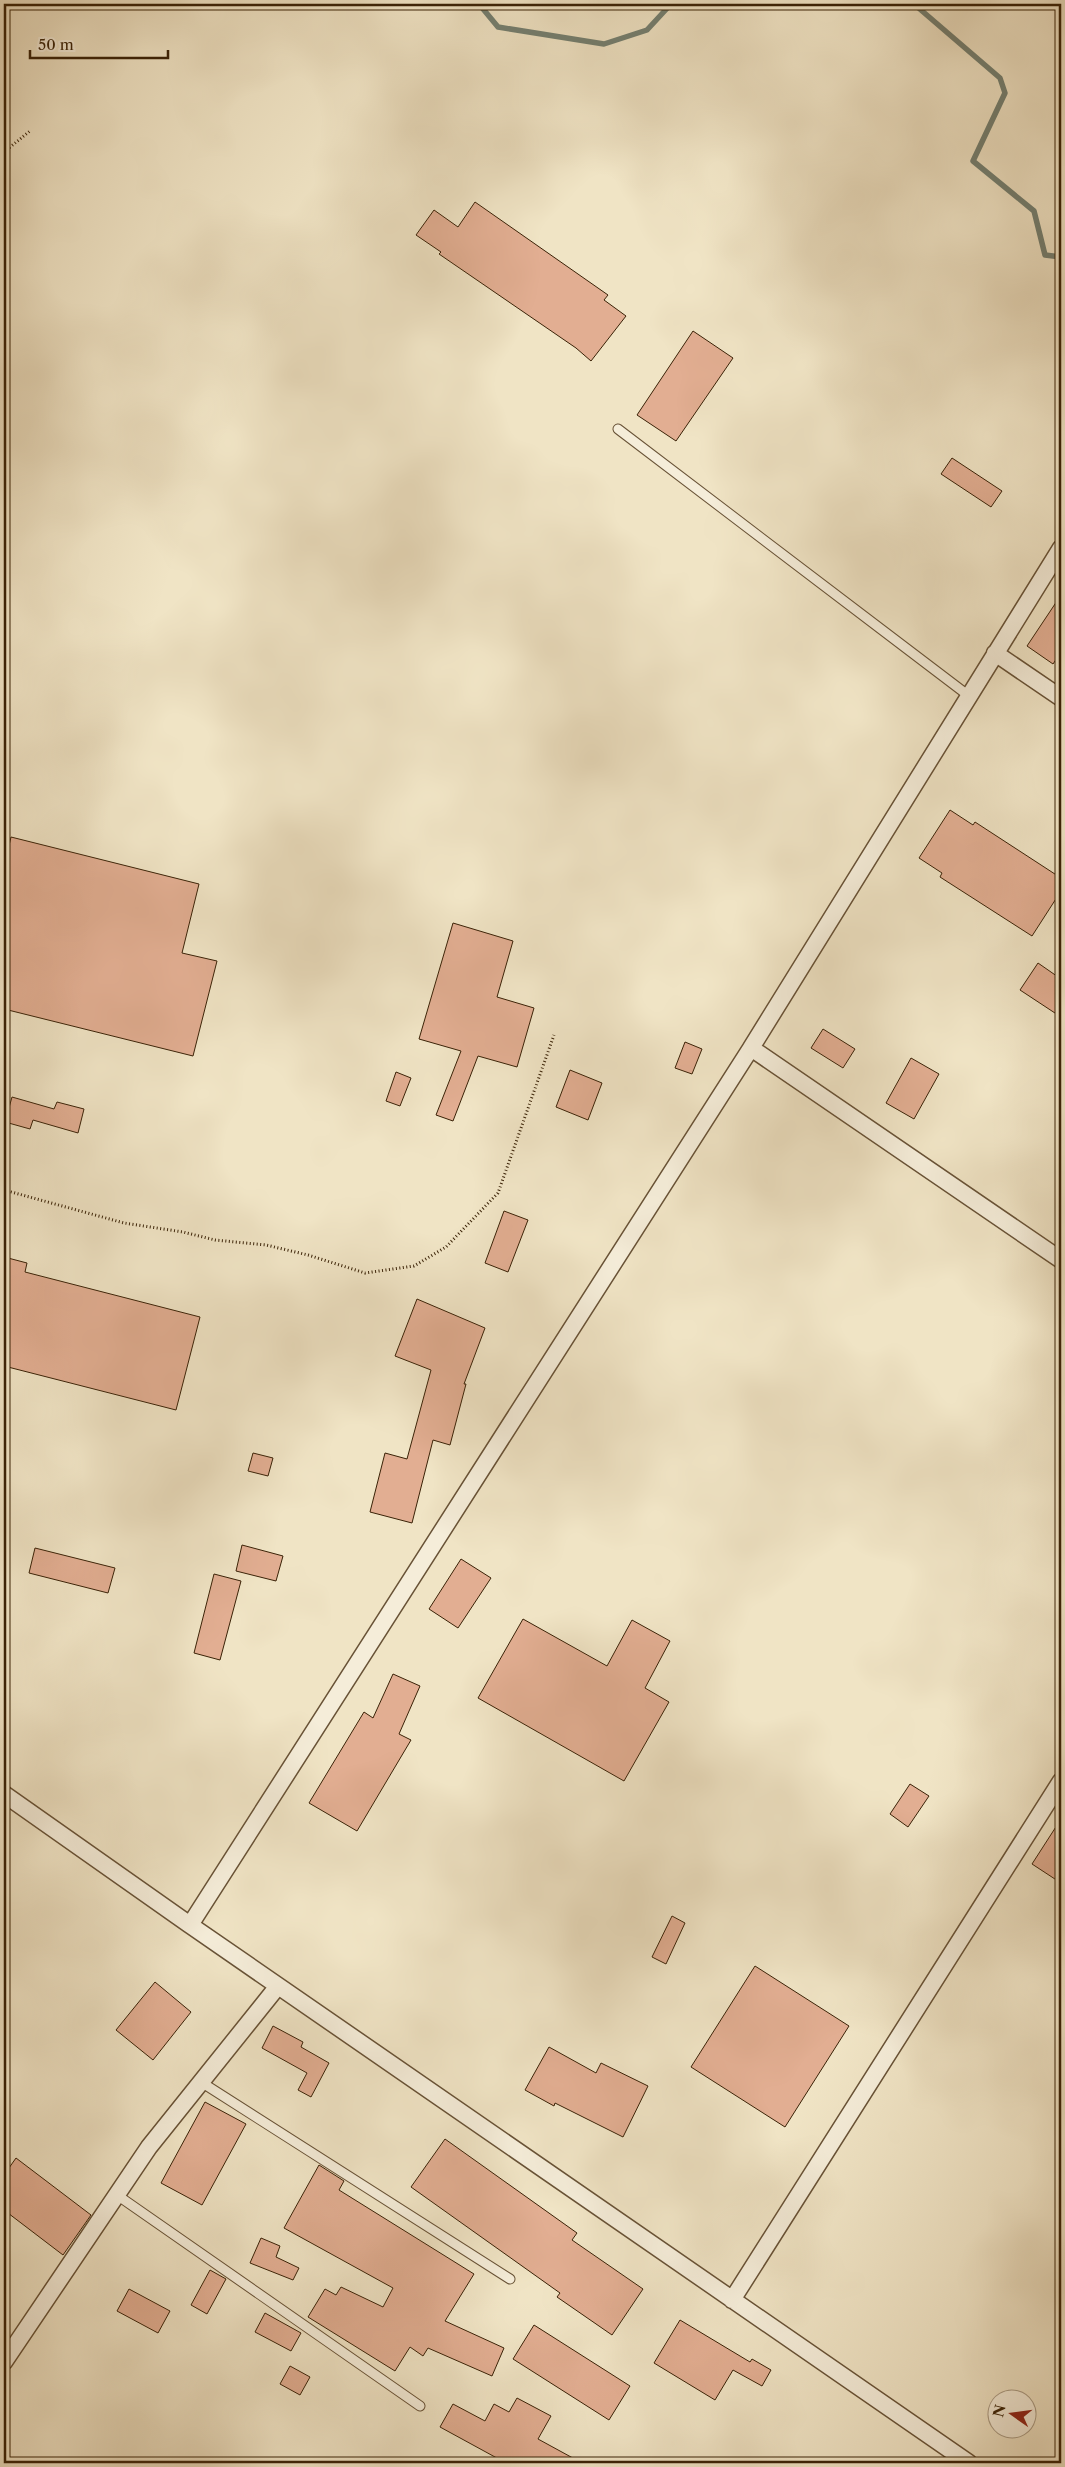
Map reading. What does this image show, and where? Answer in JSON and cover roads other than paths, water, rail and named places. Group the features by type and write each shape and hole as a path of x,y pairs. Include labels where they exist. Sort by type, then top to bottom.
{"street":[{"path":"190,1925 751,1048 1061,548"},
{"path":"996,654 1061,698"},
{"path":"751,1048 1061,1260"},
{"path":"732,2300 1061,1781"},
{"path":"4,1794 190,1925 969,2463"},
{"path":"4,2362 149,2147 278,1986"}],"lane":[{"path":"618,429 969,696"},
{"path":"201,2082 510,2278"},
{"path":"117,2195 420,2406"}],"waterway":[{"path":"479,4 498,27 604,44 647,30 671,4"},
{"path":"914,4 1000,78 1005,93 973,161 1034,211 1045,255 1061,257"}]}
